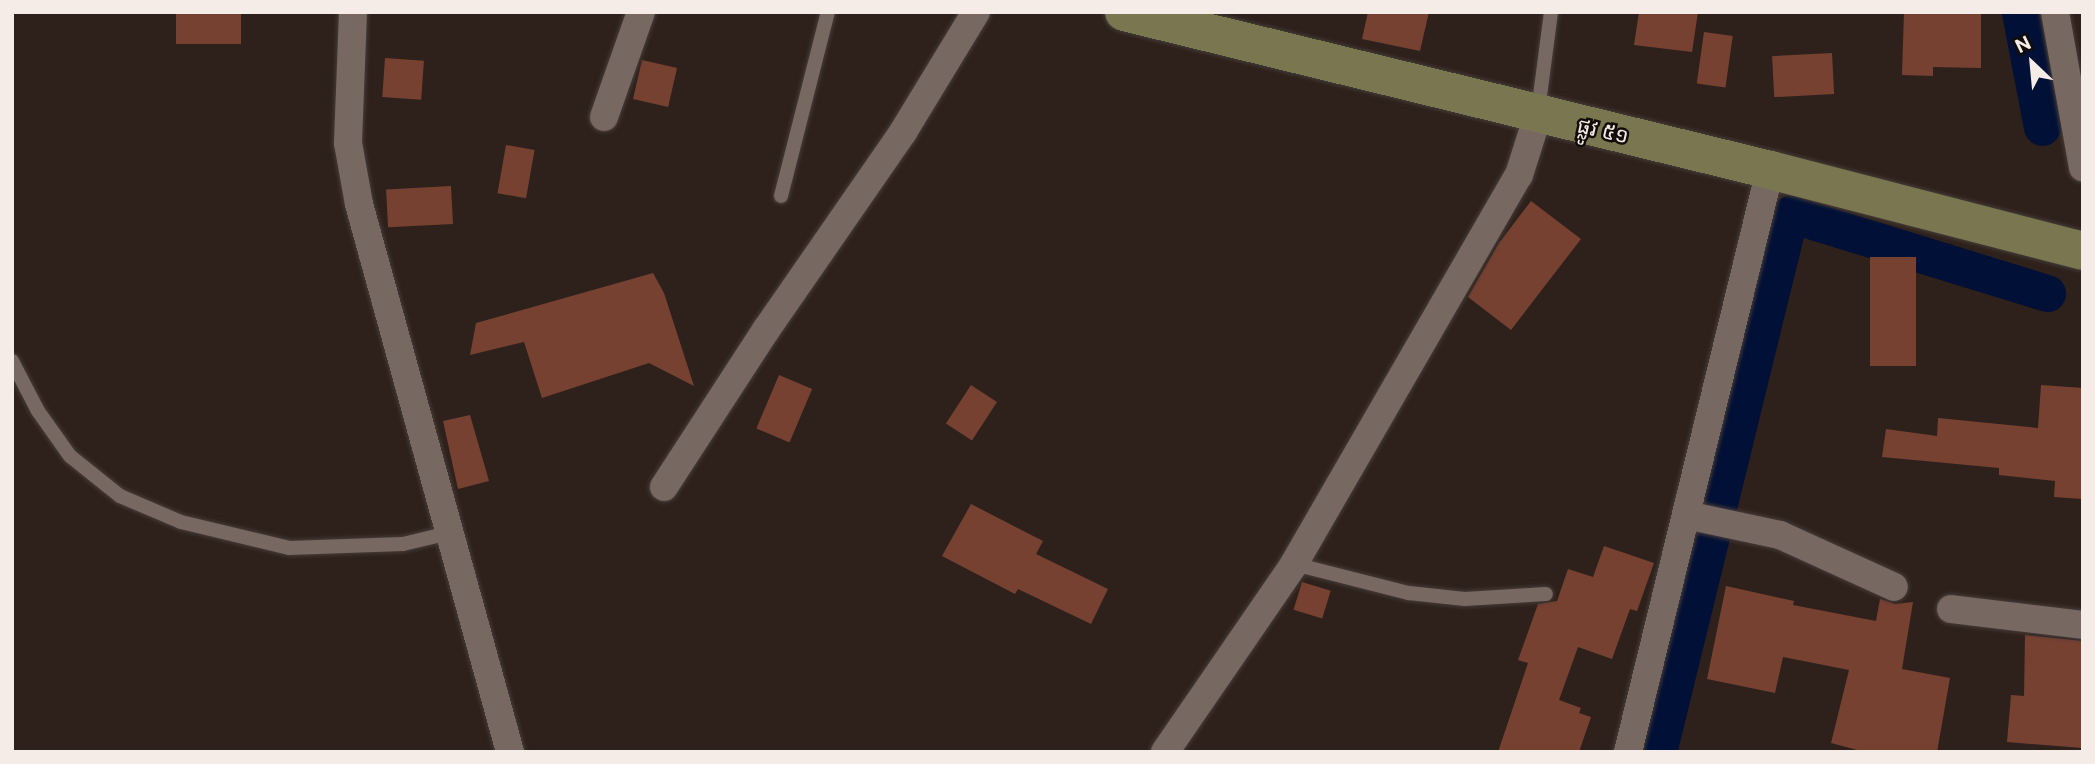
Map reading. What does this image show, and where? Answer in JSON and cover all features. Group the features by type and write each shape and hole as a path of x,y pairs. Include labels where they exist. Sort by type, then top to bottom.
{"main road":[{"name":"ផ្លូវ ៥១","path":"1124,12 1770,170 2083,251"}],"street":[{"path":"354,12 348,143 372,253 510,752"},
{"path":"604,117 641,12"},
{"path":"664,487 766,330 903,132 976,12"},
{"path":"2055,12 2083,167"},
{"path":"1165,752 1294,564 1519,175 1538,115"},
{"path":"1628,752 1705,519 1770,170"},
{"path":"1705,519 1780,535 1894,587"},
{"path":"1951,609 2083,625"}],"lane":[{"path":"781,196 828,12"},
{"path":"1538,115 1551,12"},
{"path":"12,362 38,411 70,456 120,496 181,522 289,548 403,544 449,533"},
{"path":"1294,564 1409,593 1465,599 1546,594"}],"building":[{"path":"176,12 241,12 241,44 176,44"},
{"path":"1368,12 1429,12 1420,51 1362,39"},
{"path":"1639,12 1698,12 1692,52 1634,45"},
{"path":"1904,12 1981,12 1981,68 1933,67 1933,76 1902,75"},
{"path":"1704,32 1733,36 1725,88 1697,83"},
{"path":"1832,53 1834,94 1774,97 1772,56"},
{"path":"385,58 424,61 421,100 382,97"},
{"path":"642,60 677,68 668,107 633,99"},
{"path":"506,145 535,150 526,198 497,193"},
{"path":"451,186 453,224 388,227 386,189"},
{"path":"1531,201 1581,239 1511,330 1468,297 1499,243"},
{"path":"1870,257 1916,257 1916,366 1870,366"},
{"path":"653,273 664,293 694,386 649,363 542,398 524,342 470,355 476,323"},
{"path":"779,375 812,389 789,442 756,428"},
{"path":"971,385 997,402 972,440 946,424"},
{"path":"2041,385 2083,388 2083,499 2054,497 2055,481 1999,475 1999,468 1882,457 1886,429 1937,436 1938,418 2038,428"},
{"path":"470,415 489,481 458,489 443,421"},
{"path":"971,504 1043,541 1036,554 1108,589 1091,624 1018,589 1015,594 942,556"},
{"path":"1604,546 1654,563 1637,611 1630,609 1612,659 1578,647 1559,700 1581,708 1579,713 1591,717 1579,752 1498,752 1528,663 1518,660 1538,604 1557,601 1568,569 1593,577"},
{"path":"1302,582 1331,591 1322,619 1294,610"},
{"path":"1726,586 1794,601 1793,605 1876,621 1880,599 1895,604 1913,602 1902,669 1950,678 1937,752 1865,752 1831,743 1849,670 1783,657 1775,693 1707,679"},
{"path":"2025,635 2083,641 2083,748 2007,742 2011,695 2024,696"}],"waterway":[{"path":"2020,12 2042,127"},
{"path":"1658,752 1790,214 2047,293"}]}
